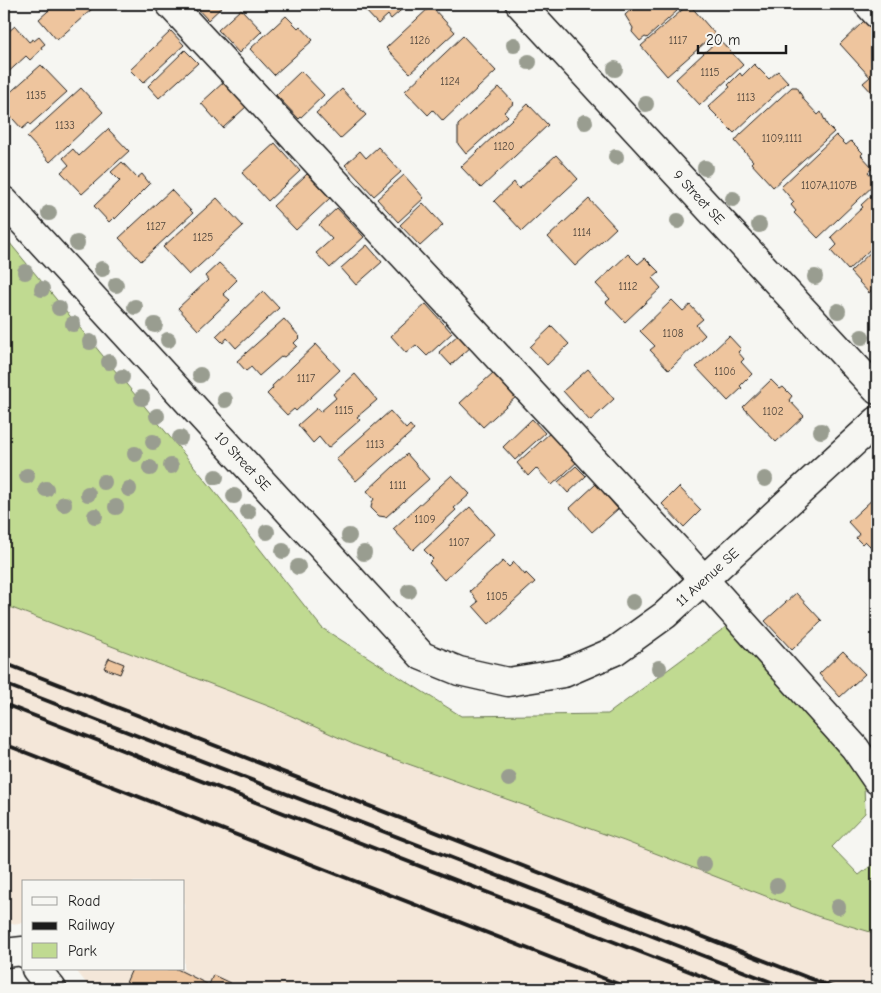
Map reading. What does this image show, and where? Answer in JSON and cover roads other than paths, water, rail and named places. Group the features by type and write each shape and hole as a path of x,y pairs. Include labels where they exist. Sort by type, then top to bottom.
{"street":[{"path":"170,4 704,580 855,748 877,780"},
{"name":"9 Street SE","path":"520,4 877,390"},
{"path":"868,4 877,14"},
{"name":"10 Street SE","path":"4,201 422,656 459,671 508,682"},
{"name":"11 Avenue SE","path":"508,682 564,672 615,651 665,615 877,422"},
{"path":"34,970 52,989"}],"railway":[{"path":"4,663 837,989"},
{"path":"4,684 789,989"},
{"path":"4,704 735,989"},
{"path":"4,744 631,989"}]}
